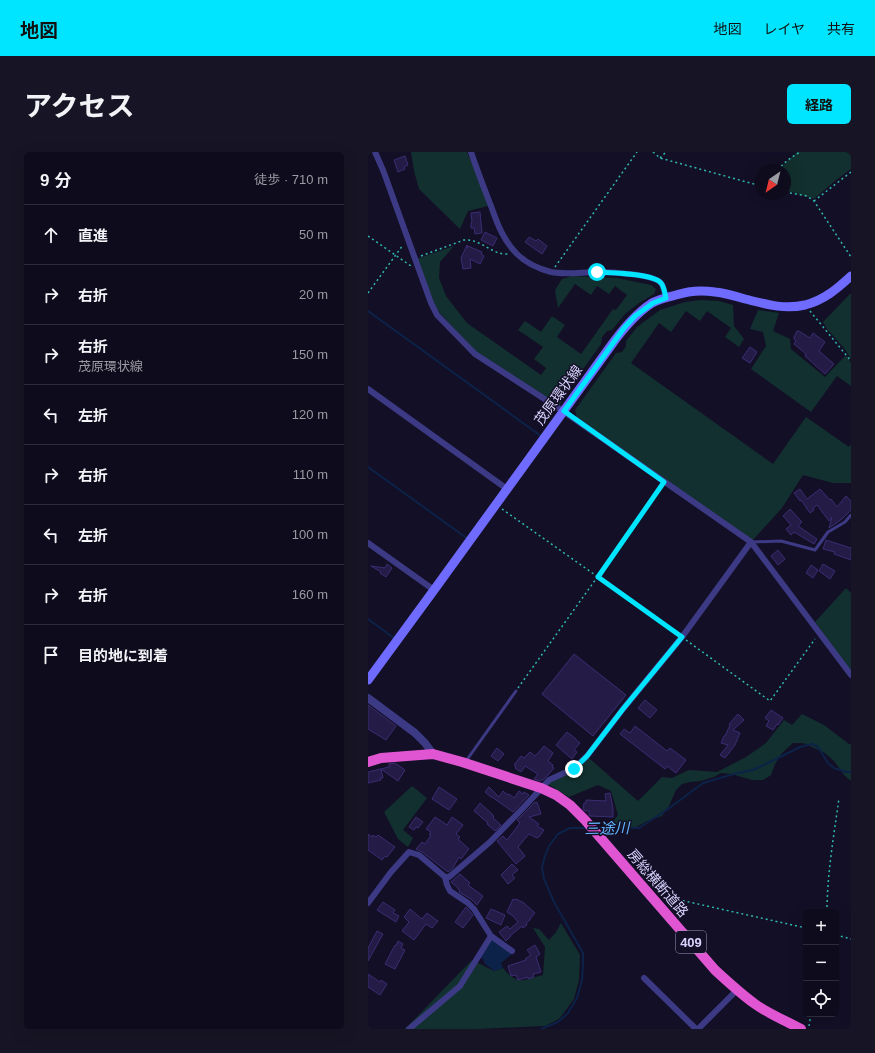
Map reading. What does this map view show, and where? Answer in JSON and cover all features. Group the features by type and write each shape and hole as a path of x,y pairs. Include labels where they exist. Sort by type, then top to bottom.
{"highway":[{"name":"房総横断道路","path":"368,762 381,758 433,754 541,788 556,795 570,805 585,820 715,970 737,990 757,1005 780,1019 802,1029"}],"main road":[{"name":"茂原環状線","path":"368,680 624,328 635,316 653,303 683,293 697,291 715,292 781,307 805,305 826,297 851,276"}],"street":[{"path":"375,152 383,170 431,303 437,315 475,354 564,411 751,542 851,675"},
{"path":"471,152 501,233 517,254 525,261 551,272 605,272 655,278 661,283 666,298"},
{"path":"368,389 507,489"},
{"path":"445,877 449,877 490,842 526,806 549,780 574,769 587,756 682,637 751,542"},
{"path":"368,543 434,590"},
{"path":"368,698 415,733 433,754"},
{"path":"368,904 391,872 409,852 419,855 445,877 450,891 474,909 491,936 512,951"},
{"path":"409,1029 460,986 491,936"},
{"path":"644,978 697,1029 737,990"}],"lane":[{"path":"751,542 781,541 815,550 828,532 845,522 851,515"},
{"path":"465,763 516,691"}],"path":[{"path":"551,272 637,152"},
{"path":"653,152 660,158 755,184"},
{"path":"660,158 666,152"},
{"path":"783,164 800,152"},
{"path":"814,201 851,172"},
{"path":"791,193 807,196 814,201 851,258"},
{"path":"368,236 412,266 418,268"},
{"path":"368,293 407,239"},
{"path":"415,259 464,240 480,243 500,253 511,254"},
{"path":"805,305 851,361"},
{"path":"516,691 664,482"},
{"path":"496,504 770,701 819,632"},
{"path":"828,909 831,852 839,798"},
{"path":"651,897 671,898 803,927"},
{"path":"839,936 851,939"},
{"path":"808,1029 810,1017"}],"green space":[{"path":"411,152 467,152 481,184 488,206 468,211 460,229 419,189"},
{"path":"797,152 851,152 851,169 814,199 791,192 791,164 784,164"},
{"path":"454,246 440,262 439,278 446,296 467,323 541,375 546,368 534,359 543,347 518,330 525,321 541,332 552,316 565,325 557,337 581,354 613,309 616,310 627,295 615,286 609,294 597,286 591,295 575,284 558,308 555,290 562,279 572,276 617,278 651,285 656,289 654,294 625,314 612,330 607,331 602,337 601,344 564,396 559,407 475,352 439,312 433,303 416,259"},
{"path":"851,293 851,359 823,322"},
{"path":"701,300 719,301 733,305 734,326 744,339 739,347 725,337 731,328 707,311 700,321 686,311 671,332 659,323 631,363 773,464 806,417 849,447 851,444 851,483 833,483 803,475 782,508 752,541 577,418 575,410 616,353 622,352 626,346 626,341 637,327 660,310 685,302"},
{"path":"758,310 779,313 773,331 790,339 791,349 825,377 846,355 851,363 851,386 837,376 811,412 751,369 766,346 763,332 750,329"},
{"path":"846,588 851,593 851,669 849,670 815,622"},
{"path":"802,714 824,725 851,744 851,781 825,753 803,743 793,743 782,753 775,764 771,775 763,780 752,780 731,774 721,773 701,781 682,784 676,790 669,806 662,816 647,821 633,829 611,824 618,815 611,791 598,785 569,797 546,783 589,758 638,801 662,777 672,778 689,770 717,772 746,757 766,743 784,720 792,725"},
{"path":"412,786 427,798 403,830 413,838 408,847 398,839 384,812"},
{"path":"561,923 580,955 579,980 574,999 560,1018 545,1026 477,1029 405,1029 472,960 494,971 503,968 508,974 521,980 543,975 545,947 533,928 539,929 549,940"}],"water":[{"path":"493,940 512,954 501,963 503,968 494,971 484,963 484,960 479,957 490,941"}],"building":[{"path":"405,156 408,165 404,167 405,169 398,172 394,160"},
{"path":"480,212 482,233 475,234 474,228 471,228 471,213"},
{"path":"485,232 497,238 493,246 481,240"},
{"path":"529,237 536,241 538,239 547,246 542,254 525,242"},
{"path":"467,245 467,248 468,246 482,252 481,254 484,256 480,264 470,259 471,268 463,269 461,258"},
{"path":"797,331 810,338 813,333 825,342 819,351 834,364 825,374 794,344 796,341 794,337"},
{"path":"750,347 757,352 750,363 742,358"},
{"path":"800,489 807,499 820,489 837,507 846,496 851,501 851,510 842,519 829,528 832,517 829,521 817,505 810,513 794,493"},
{"path":"790,509 802,522 798,526 817,539 814,544 794,532 791,535 786,529 791,525 783,516"},
{"path":"826,540 851,548 851,560 834,554 835,552 823,549"},
{"path":"778,550 785,559 778,565 771,556"},
{"path":"387,564 392,568 386,577 371,566 385,568"},
{"path":"823,564 835,571 830,579 819,571"},
{"path":"811,565 818,570 813,578 806,573"},
{"path":"574,654 626,695 593,736 542,694"},
{"path":"645,700 657,710 650,718 638,708"},
{"path":"368,705 396,726 386,740 368,729"},
{"path":"771,710 783,718 773,730 766,726 769,721 765,718"},
{"path":"738,714 744,720 733,730 740,733 735,745 725,758 720,755 728,745 721,743 730,725 729,724"},
{"path":"635,726 667,751 670,748 686,760 676,773 667,766 665,769 620,734 624,729 630,733"},
{"path":"567,732 580,743 574,750 577,752 572,759 556,745"},
{"path":"544,746 553,753 548,761 554,768 544,779 540,781 534,779 538,774 525,766 521,772 515,768 516,766 514,765 521,756 524,758 530,752 535,756"},
{"path":"497,748 504,754 498,761 491,756"},
{"path":"395,763 405,770 398,781 381,769 383,778 380,778 381,780 368,783 368,772 389,767 389,764"},
{"path":"439,787 457,799 449,810 432,799"},
{"path":"489,787 499,797 503,791 514,798 519,791 523,794 524,792 529,795 513,812 485,792"},
{"path":"610,793 613,817 590,816 589,811 585,811 583,809 586,800 606,801 605,794"},
{"path":"537,802 541,814 529,817 539,824 537,826 544,830 537,838 529,834 518,847 525,856 516,864 497,841 503,836 507,840 520,823 517,820 534,803"},
{"path":"480,803 501,825 495,831 474,811"},
{"path":"416,817 423,822 414,830 409,827"},
{"path":"435,817 447,825 452,817 463,825 456,834 460,837 458,839 469,849 461,859 459,857 453,868 448,872 416,849 422,842 425,844 431,835 429,834 431,832 426,829"},
{"path":"368,834 372,837 373,835 376,837 378,835 395,847 387,857 385,856 382,860 368,850"},
{"path":"512,864 518,870 512,875 515,878 508,884 501,875"},
{"path":"460,874 470,883 468,885 483,896 477,905 471,899 459,892 460,891 458,888 451,882"},
{"path":"513,899 524,903 535,913 526,923 527,925 523,928 522,926 506,941 499,932 507,926 510,929 518,922 507,912"},
{"path":"383,902 395,910 393,913 399,916 396,922 377,910"},
{"path":"466,907 473,915 463,928 455,922"},
{"path":"410,909 422,919 427,913 438,921 432,928 426,924 414,940 402,931 409,922 404,917"},
{"path":"491,909 505,915 501,925 486,918"},
{"path":"377,931 383,934 368,961 368,948"},
{"path":"398,941 403,944 401,948 405,950 395,969 385,964"},
{"path":"535,945 540,954 536,957 541,972 533,974 534,977 528,979 528,977 518,980 516,975 511,976 508,966 526,960 525,959 531,955 527,950"},
{"path":"368,974 380,982 381,980 387,984 380,995 368,987"}],"waterway":[{"path":"368,311 541,436"},
{"path":"368,467 468,539"},
{"path":"368,619 394,638"},
{"name":"三途川","path":"596,827 639,828 703,783 753,770 800,747 812,744 818,747 828,763 834,768 851,772"},
{"name":"三途川","path":"541,1029 558,1022 568,1013 577,998 582,980 583,964 583,953 554,902 544,879 542,867 549,846 558,834 570,828 588,828"}],"route":[{"path":"574,769 587,756 682,637 598,577 664,482 564,411 624,328 635,316 653,303 666,298 661,283 655,278 629,274 597,272"}]}
